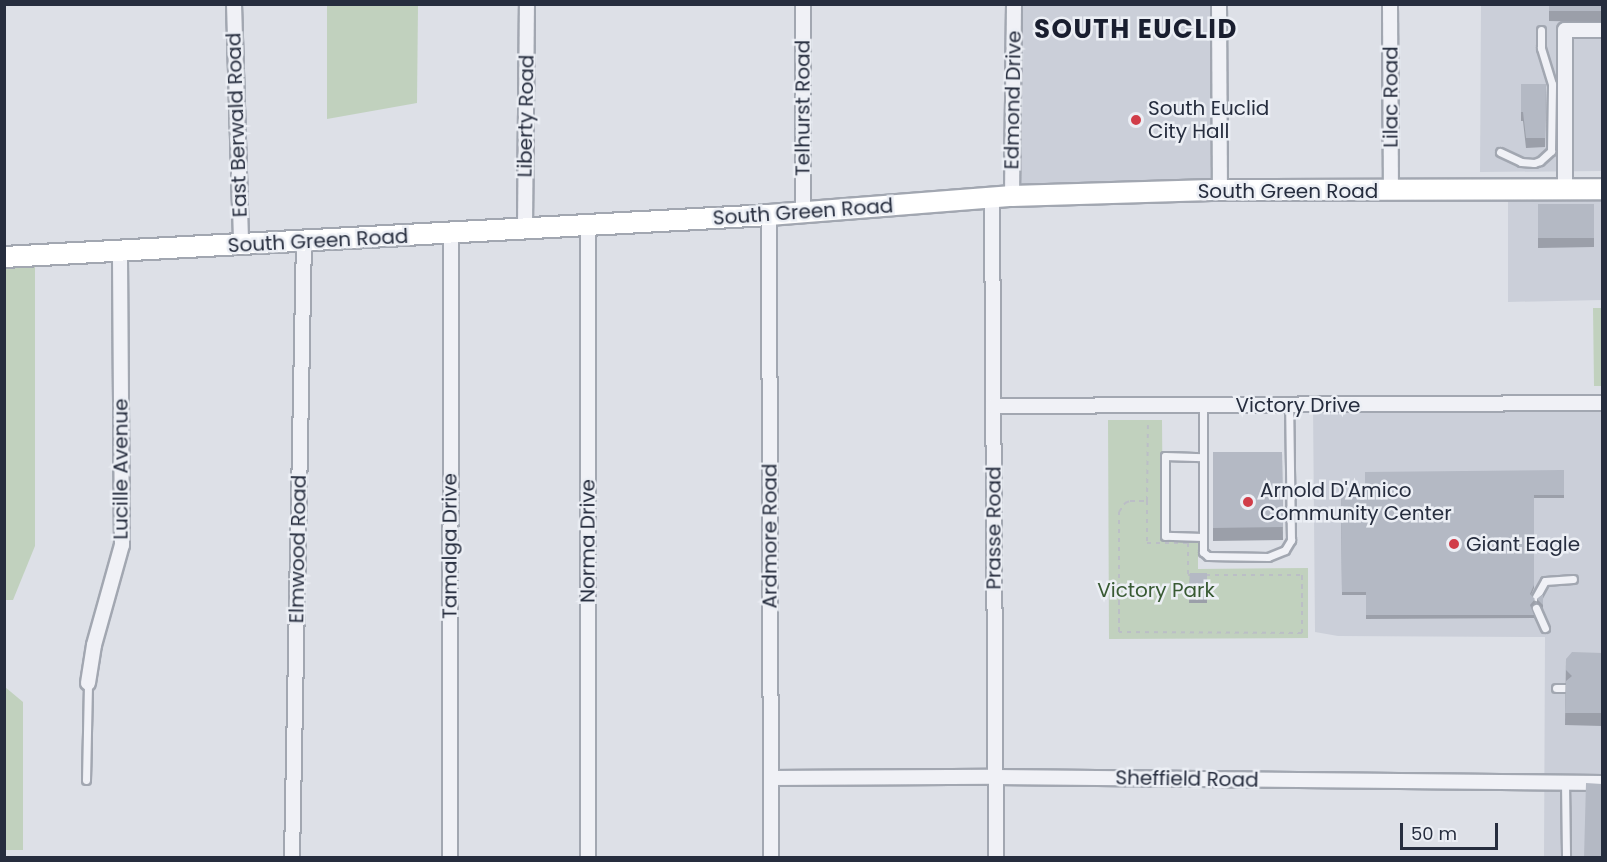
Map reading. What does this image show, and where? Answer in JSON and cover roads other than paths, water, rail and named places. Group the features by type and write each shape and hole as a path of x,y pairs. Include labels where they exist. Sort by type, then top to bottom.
{"main road":[{"name":"South Green Road","path":"4,257 769,215 1012,196 1220,190 1602,189"}],"street":[{"name":"East Berwald Road","path":"234,4 241,245"},
{"name":"Liberty Road","path":"525,227 528,4"},
{"name":"Telhurst Road","path":"802,212 803,4"},
{"name":"Edmond Drive","path":"1012,196 1014,4"},
{"path":"1219,4 1220,190"},
{"name":"Lilac Road","path":"1390,4 1391,190"},
{"path":"1565,189 1565,30 1602,30"},
{"name":"Prasse Road","path":"992,198 996,858"},
{"name":"Ardmore Road","path":"769,215 771,858"},
{"name":"Norma Drive","path":"588,224 588,858"},
{"name":"Tamalga Drive","path":"450,858 451,234"},
{"name":"Elmwood Road","path":"292,858 304,241"},
{"name":"Lucille Avenue","path":"88,683 94,645 122,545 120,251"},
{"name":"Victory Drive","path":"993,406 1602,404"},
{"name":"Sheffield Road","path":"771,778 995,777 1602,783"}],"lane":[{"path":"1500,152 1521,162 1534,163 1540,161 1551,151 1552,84 1542,48 1541,30"},
{"path":"1203,405 1203,552 1208,556 1268,557 1286,550 1291,540 1289,405"},
{"path":"1202,537 1165,536 1166,456 1203,457"},
{"path":"1536,597 1545,581 1573,579"},
{"path":"1536,608 1545,628"},
{"path":"86,780 88,683"},
{"path":"1556,688 1566,688"},
{"path":"1565,782 1566,858"}],"place":[{"name":"South Euclid City Hall","path":"1136,120"},
{"name":"Arnold D'Amico Community Center","path":"1248,502"},
{"name":"Giant Eagle","path":"1454,544"}],"district":[{"name":"SOUTH EUCLID","path":"1136,30"}],"park label":[{"name":"Victory Park","path":"1156,590"}]}
